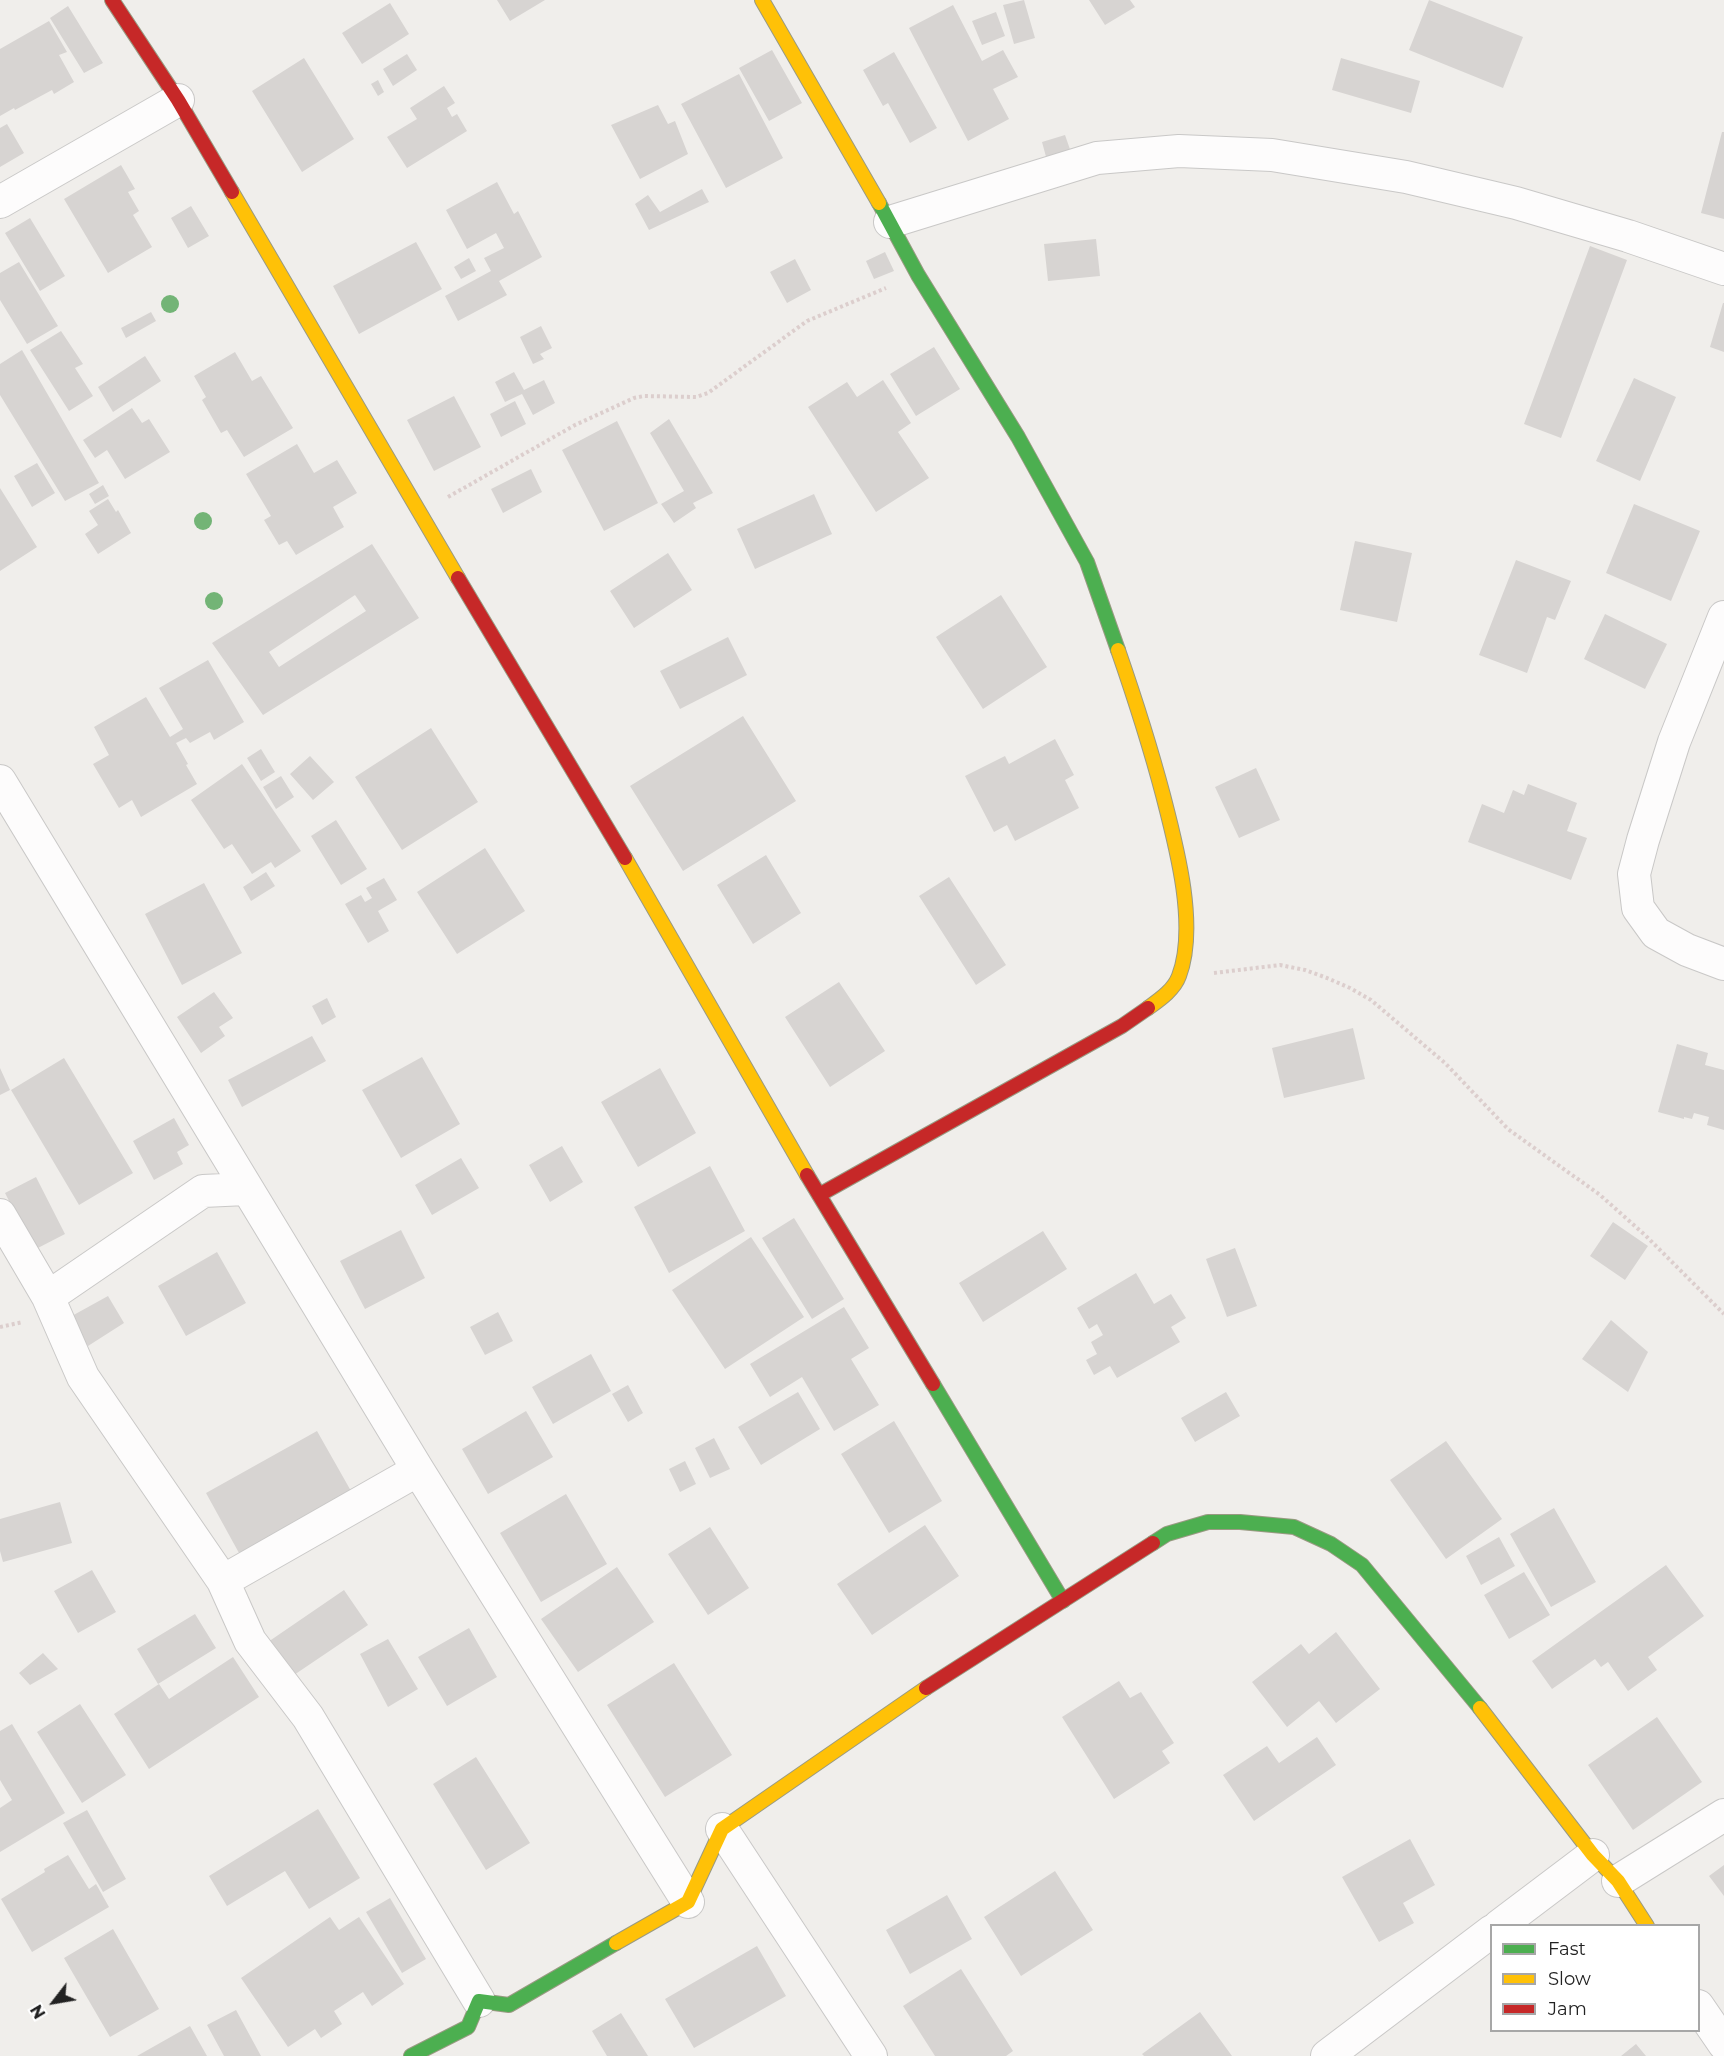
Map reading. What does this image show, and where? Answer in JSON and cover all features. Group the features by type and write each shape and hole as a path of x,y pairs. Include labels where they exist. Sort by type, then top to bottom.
{"street":[{"path":"112,0 178,100 419,514 583,786 819,1195 1063,1601"},
{"path":"762,0 918,275 1018,437 1087,562 1143,720 1176,844 1186,905 1185,947 1179,977 1165,996 1122,1026 819,1195"},
{"path":"0,202 178,100"},
{"path":"890,222 1097,158 1179,151 1272,155 1406,177 1516,203 1628,236 1724,269"},
{"path":"1724,617 1674,742 1634,874 1638,908 1656,933 1687,950 1724,964"},
{"path":"0,781 9,814 246,1189 418,1470 688,1902"},
{"path":"48,1297 203,1191 246,1189"},
{"path":"0,1215 48,1297 83,1377 223,1581 250,1641 308,1717 479,2001"},
{"path":"223,1581 418,1470"},
{"path":"479,2001 509,2005 688,1902 722,1829 899,1705 1167,1534 1208,1522 1240,1521 1294,1527 1331,1544 1362,1565 1454,1675 1593,1855 1618,1881 1646,1924"},
{"path":"1618,1881 1724,1815"},
{"path":"722,1829 871,2056"},
{"path":"1502,1924 1593,1855"},
{"path":"1327,2056 1490,1932"},
{"path":"411,2056 468,2027 479,2001"},
{"path":"1700,2009 1724,2044"}],"path":[{"path":"419,514 575,425 633,398 644,396 696,397 708,393 807,321 918,275"},
{"path":"1179,977 1280,965 1305,970 1327,978 1371,1000 1445,1063 1508,1130 1600,1195 1646,1236 1724,1314"}],"building":[{"path":"497,0 545,0 510,21"},
{"path":"1024,0 1035,38 1014,44 1003,5"},
{"path":"1089,0 1130,0 1135,7 1105,25"},
{"path":"1429,0 1523,37 1503,88 1409,50"},
{"path":"390,3 409,34 362,64 342,33"},
{"path":"953,5 982,61 1003,50 1018,77 993,89 1009,119 968,141 909,28"},
{"path":"68,6 103,63 84,73 50,18"},
{"path":"996,12 1005,36 982,45 972,21"},
{"path":"49,21 67,52 59,55 74,82 54,94 52,90 0,116 0,49"},
{"path":"772,50 802,103 769,121 739,68"},
{"path":"894,52 937,128 910,143 888,103 883,106 863,70"},
{"path":"407,54 417,70 393,86 383,69"},
{"path":"304,58 354,139 302,172 252,91"},
{"path":"1341,58 1420,81 1411,113 1332,90"},
{"path":"739,74 783,158 726,188 681,104"},
{"path":"378,80 384,92 378,96 371,84"},
{"path":"444,86 455,103 447,108 452,117 457,114 467,131 407,168 387,137 417,119 410,108"},
{"path":"658,105 668,124 675,121 688,154 640,179 611,125"},
{"path":"7,124 24,153 0,167 0,128"},
{"path":"1722,132 1724,132 1724,219 1701,213"},
{"path":"1065,135 1073,158 1048,164 1042,142"},
{"path":"121,165 135,189 128,192 139,211 133,215 152,247 108,273 64,199"},
{"path":"497,182 514,214 518,211 542,257 499,281 507,295 458,321 445,296 491,271 484,258 504,248 496,233 467,249 446,210"},
{"path":"702,189 709,202 649,230 635,204 648,195 660,212"},
{"path":"191,206 209,236 188,248 171,218"},
{"path":"30,218 65,276 40,291 5,233"},
{"path":"1096,239 1100,276 1048,281 1044,244"},
{"path":"416,242 442,289 359,334 333,286"},
{"path":"1590,246 1627,260 1561,438 1524,424"},
{"path":"885,252 894,271 874,279 866,261"},
{"path":"469,258 476,271 461,279 454,267"},
{"path":"795,259 811,290 787,303 770,272"},
{"path":"19,262 58,326 27,344 0,300 0,273"},
{"path":"1724,303 1724,352 1710,347"},
{"path":"151,312 156,321 126,338 121,328"},
{"path":"541,326 552,348 540,354 544,359 533,364 520,337"},
{"path":"61,331 83,364 75,368 93,396 69,411 30,350"},
{"path":"934,347 960,389 916,416 890,374"},
{"path":"22,350 99,483 65,501 0,395 0,364"},
{"path":"235,352 252,381 261,376 293,428 244,457 227,430 221,433 202,400 206,397 194,376"},
{"path":"145,356 161,381 113,412 98,387"},
{"path":"514,372 524,390 544,380 555,403 533,415 522,394 505,402 495,382"},
{"path":"1634,378 1676,397 1640,481 1596,461"},
{"path":"883,380 911,423 898,432 929,478 876,512 808,407 847,382 857,397"},
{"path":"454,396 481,447 434,471 407,420"},
{"path":"515,401 526,424 501,437 490,414"},
{"path":"132,408 142,423 149,419 170,452 125,479 107,450 95,458 83,440"},
{"path":"669,419 713,493 693,503 696,508 674,523 661,504 684,491 650,433"},
{"path":"617,421 658,503 604,531 562,450"},
{"path":"297,444 314,473 337,460 357,493 333,507 344,527 296,555 287,541 279,545 264,520 271,516 246,474"},
{"path":"37,463 55,493 32,507 14,476"},
{"path":"531,469 542,492 503,513 491,489"},
{"path":"103,485 109,496 95,504 89,494"},
{"path":"0,488 37,547 0,571"},
{"path":"814,494 832,534 755,569 737,529"},
{"path":"108,499 116,512 118,510 131,533 98,554 85,534 98,525 89,511"},
{"path":"1634,504 1700,531 1671,601 1606,573"},
{"path":"1355,541 1412,553 1397,622 1340,610"},
{"path":"372,544 419,618 263,715 212,643","holes":["355,595 366,611 279,667 269,652"]},
{"path":"668,553 692,590 634,628 610,591"},
{"path":"1516,560 1571,581 1555,620 1547,617 1527,673 1479,655"},
{"path":"1001,595 1047,667 983,709 936,637"},
{"path":"1605,614 1667,644 1645,689 1584,659"},
{"path":"728,637 747,675 680,709 660,671"},
{"path":"208,660 244,722 214,740 210,732 190,743 186,738 176,743 197,784 141,817 132,800 119,808 93,764 109,755 94,727 146,697 170,737 183,729 159,688"},
{"path":"743,716 796,801 683,871 630,786"},
{"path":"431,728 478,802 402,850 355,777"},
{"path":"1055,739 1074,775 1065,780 1079,808 1015,841 1007,825 994,832 965,776 1005,756 1009,764"},
{"path":"261,749 275,772 261,781 247,758"},
{"path":"310,756 334,782 313,800 290,774"},
{"path":"242,764 301,851 275,868 271,862 252,874 232,844 224,849 191,800"},
{"path":"1256,768 1280,820 1239,838 1215,787"},
{"path":"281,776 294,797 276,809 263,787"},
{"path":"1528,784 1577,803 1567,831 1587,838 1571,880 1468,842 1482,804 1504,813 1513,790 1524,795"},
{"path":"336,820 367,869 341,885 311,836"},
{"path":"485,848 525,911 457,954 417,892"},
{"path":"766,855 801,913 753,944 717,885"},
{"path":"266,872 275,886 251,901 243,887"},
{"path":"949,877 1006,965 976,985 919,896"},
{"path":"384,878 397,900 378,911 389,931 368,943 345,904 361,895 365,902 372,898 366,888"},
{"path":"204,883 242,953 182,985 145,914"},
{"path":"839,982 885,1051 830,1087 785,1017"},
{"path":"214,992 233,1018 219,1027 225,1036 201,1053 177,1017"},
{"path":"327,998 336,1017 322,1025 312,1006"},
{"path":"1353,1028 1365,1079 1284,1098 1272,1048"},
{"path":"312,1036 326,1061 242,1107 228,1080"},
{"path":"1677,1044 1708,1053 1705,1065 1724,1070 1724,1130 1707,1125 1709,1117 1694,1113 1692,1119 1684,1117 1684,1119 1658,1112"},
{"path":"422,1057 460,1124 401,1158 362,1090"},
{"path":"64,1058 133,1173 79,1205 11,1090"},
{"path":"0,1068 10,1090 0,1095"},
{"path":"660,1068 696,1133 638,1167 601,1102"},
{"path":"174,1118 189,1145 177,1152 183,1164 154,1180 133,1141"},
{"path":"562,1146 583,1182 550,1202 529,1165"},
{"path":"461,1158 479,1188 432,1215 415,1185"},
{"path":"710,1166 745,1231 669,1273 634,1207"},
{"path":"36,1177 65,1234 34,1250 5,1193"},
{"path":"794,1218 844,1299 812,1319 762,1238"},
{"path":"1613,1222 1648,1246 1625,1280 1590,1256"},
{"path":"401,1230 425,1278 365,1309 340,1261"},
{"path":"1043,1231 1067,1269 983,1322 959,1283"},
{"path":"751,1237 804,1317 725,1369 672,1290"},
{"path":"1235,1248 1257,1306 1227,1317 1206,1259"},
{"path":"217,1252 246,1303 186,1336 158,1286"},
{"path":"1136,1273 1154,1304 1171,1294 1186,1318 1171,1327 1180,1342 1117,1378 1110,1366 1094,1375 1086,1360 1097,1354 1091,1342 1103,1335 1097,1324 1089,1329 1077,1308"},
{"path":"108,1296 124,1323 88,1346 70,1317"},
{"path":"844,1307 869,1348 851,1359 879,1405 834,1431 802,1377 770,1397 750,1364"},
{"path":"498,1312 513,1341 485,1355 470,1327"},
{"path":"1611,1320 1648,1352 1628,1392 1582,1359"},
{"path":"591,1354 611,1391 553,1424 532,1387"},
{"path":"628,1385 643,1413 628,1422 612,1394"},
{"path":"798,1392 820,1429 761,1465 738,1427"},
{"path":"1226,1392 1240,1416 1195,1442 1181,1418"},
{"path":"526,1411 553,1457 488,1494 462,1449"},
{"path":"894,1421 942,1501 889,1533 841,1454"},
{"path":"317,1431 351,1491 239,1553 206,1493"},
{"path":"714,1438 730,1469 710,1478 695,1448"},
{"path":"1446,1441 1502,1519 1446,1559 1390,1480"},
{"path":"685,1461 696,1484 680,1492 669,1469"},
{"path":"566,1494 607,1564 541,1602 500,1533"},
{"path":"60,1502 72,1543 3,1562 0,1551 0,1519"},
{"path":"1554,1508 1596,1582 1551,1607 1510,1534"},
{"path":"925,1525 959,1576 872,1635 837,1584"},
{"path":"710,1527 749,1588 708,1615 668,1554"},
{"path":"1499,1537 1515,1566 1481,1585 1466,1556"},
{"path":"1666,1565 1704,1616 1648,1657 1657,1670 1628,1691 1608,1662 1601,1667 1595,1659 1552,1689 1532,1661"},
{"path":"617,1567 654,1622 578,1672 541,1619"},
{"path":"92,1570 116,1612 78,1633 54,1591"},
{"path":"1524,1572 1550,1615 1509,1639 1484,1595"},
{"path":"344,1590 368,1625 291,1677 268,1642"},
{"path":"195,1614 216,1648 158,1684 137,1649"},
{"path":"469,1628 497,1677 447,1706 418,1657"},
{"path":"1336,1632 1380,1689 1336,1723 1319,1701 1287,1727 1252,1682 1301,1644 1309,1654"},
{"path":"388,1639 418,1689 388,1707 360,1654"},
{"path":"43,1653 58,1669 30,1685 19,1673"},
{"path":"233,1657 259,1697 149,1769 114,1714 159,1684 169,1699"},
{"path":"674,1663 732,1755 665,1797 607,1705"},
{"path":"1119,1681 1130,1698 1141,1692 1174,1743 1162,1751 1170,1763 1114,1799 1062,1717"},
{"path":"80,1704 126,1775 82,1803 37,1732"},
{"path":"1657,1717 1702,1782 1633,1830 1588,1765"},
{"path":"12,1724 65,1813 0,1852 0,1808 12,1800 0,1780 0,1731"},
{"path":"1317,1737 1336,1765 1254,1821 1223,1775 1267,1746 1279,1763"},
{"path":"476,1757 530,1843 486,1870 433,1784"},
{"path":"318,1809 360,1878 309,1909 285,1871 227,1906 209,1876"},
{"path":"87,1810 126,1879 103,1892 63,1823"},
{"path":"1410,1839 1435,1885 1403,1903 1414,1923 1379,1942 1342,1877"},
{"path":"68,1855 89,1889 96,1884 109,1907 32,1952 1,1899"},
{"path":"1724,1865 1724,1896 1709,1876"},
{"path":"1055,1871 1093,1930 1021,1976 984,1917"},
{"path":"947,1895 972,1939 910,1974 886,1930"},
{"path":"390,1898 426,1959 402,1973 366,1912"},
{"path":"330,1917 339,1930 359,1917 404,1984 372,2006 363,1992 334,2011 342,2024 321,2038 315,2029 288,2047 241,1978"},
{"path":"113,1929 159,2009 110,2037 64,1958"},
{"path":"757,1946 786,1996 694,2048 665,1999"},
{"path":"961,1969 1013,2051 1006,2056 935,2056 903,2006"},
{"path":"236,2010 261,2056 224,2056 207,2025"},
{"path":"1200,2012 1232,2056 1144,2056 1142,2054"},
{"path":"621,2013 648,2056 607,2056 592,2031"},
{"path":"190,2026 207,2056 137,2056"},
{"path":"1636,2044 1646,2056 1621,2056"}],"traffic: fast":[{"path":"879,203 918,275 1018,437 1087,562 1118,650"},
{"path":"933,1384 1063,1601"},
{"path":"1153,1543 1167,1534 1208,1522 1240,1522 1294,1527 1331,1544 1362,1565 1480,1708"},
{"path":"411,2056 468,2027 479,2001 509,2005 616,1943"}],"traffic: slow":[{"path":"762,0 879,203"},
{"path":"232,192 458,578"},
{"path":"1118,650 1142,722 1174,837 1186,910 1184,956 1179,976 1170,990 1148,1008"},
{"path":"625,858 807,1175"},
{"path":"616,1943 688,1902 722,1829 926,1688"},
{"path":"1480,1708 1593,1855 1618,1881 1646,1924"}],"traffic: jam":[{"path":"112,0 178,100 232,192"},
{"path":"458,578 625,858"},
{"path":"819,1195 1122,1026 1148,1008"},
{"path":"807,1175 933,1384"},
{"path":"926,1688 1153,1543"}]}
